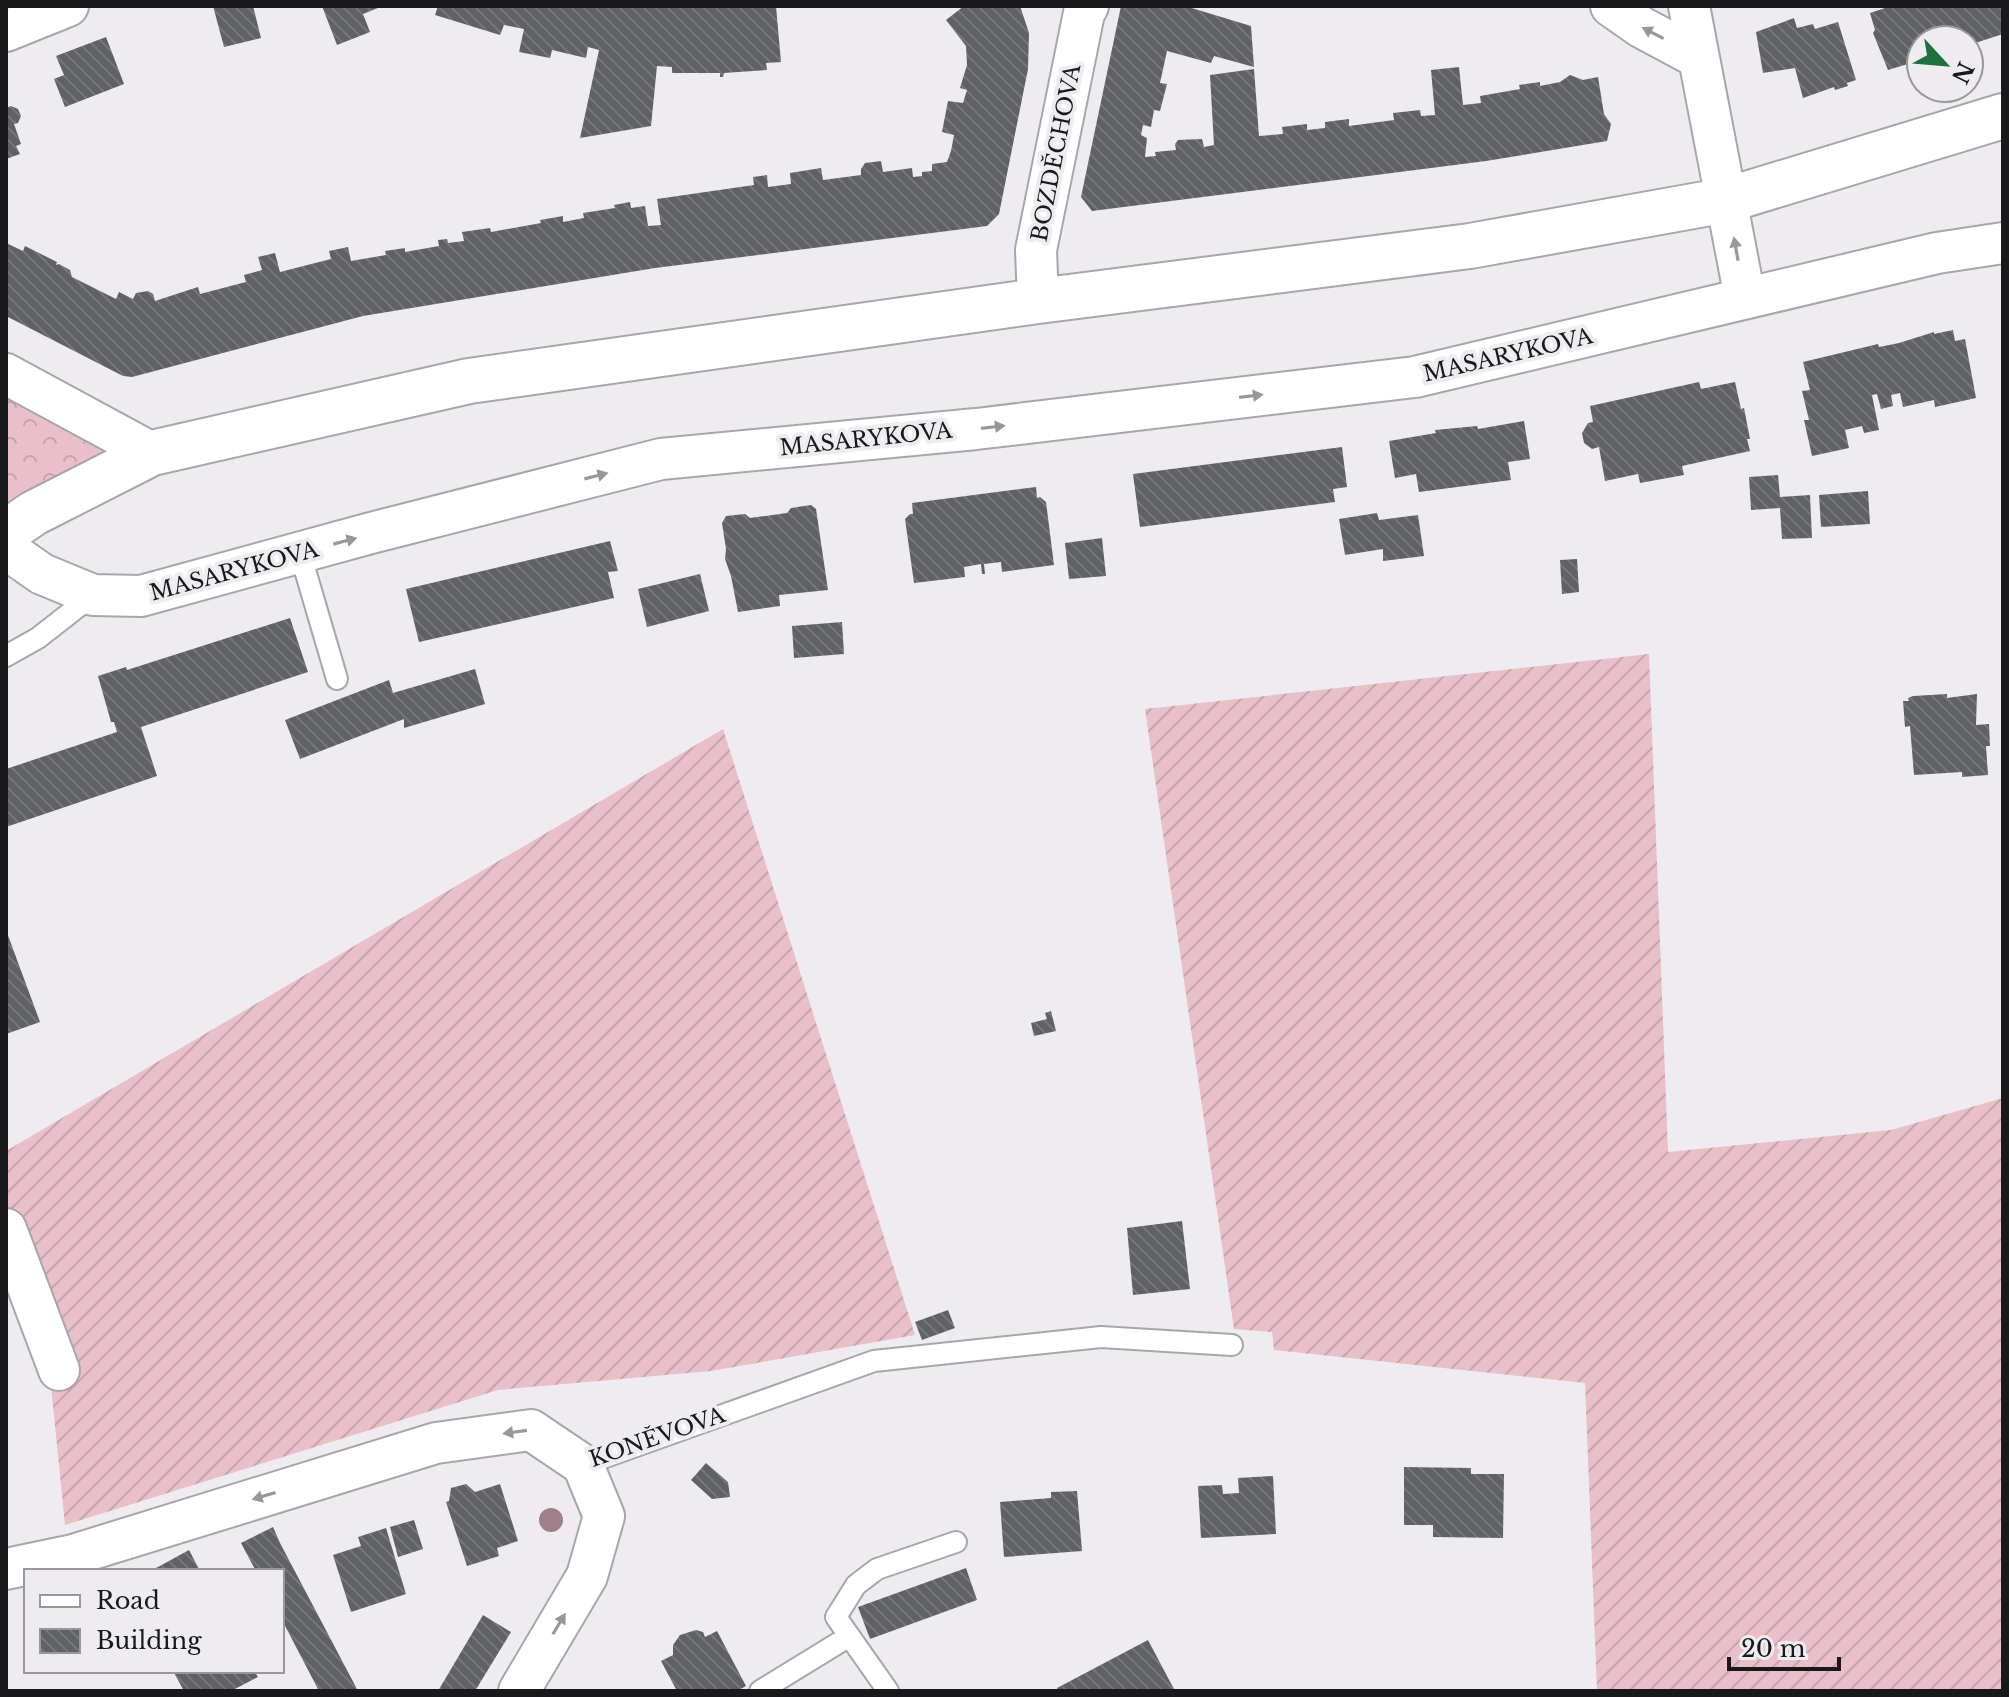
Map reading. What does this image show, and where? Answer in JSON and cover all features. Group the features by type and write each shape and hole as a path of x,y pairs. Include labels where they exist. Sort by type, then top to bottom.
{"street":[{"path":"6,31 68,6"},
{"name":"BOZDĚCHOVA","path":"1038,301 1036,250 1084,13 1088,6"},
{"path":"1611,6 1641,27 1697,57"},
{"path":"1689,6 1745,298"},
{"path":"6,532 34,513 152,453 469,381 1038,301 1470,246 1727,200 2003,116"},
{"name":"MASARYKOVA","path":"6,549 42,574 93,595 141,596 661,459 976,429 1415,377 1937,253 2003,243"},
{"path":"6,374 152,453"},
{"path":"6,1229 59,1370"},
{"name":"KONĚVOVA","path":"6,1569 73,1555 436,1443 531,1430 583,1465"},
{"path":"519,1691 587,1576 604,1516 583,1465"}],"lane":[{"path":"300,553 337,679"},
{"path":"6,656 38,638 93,595"},
{"name":"KONĚVOVA","path":"583,1465 874,1361 1101,1337 1232,1345"},
{"path":"888,1691 836,1617 856,1585 877,1569 956,1542"},
{"path":"760,1691 848,1637"}],"green space":[{"path":"6,374 152,453 6,532"},
{"path":"1649,654 1668,1152 1891,1130 2003,1098 2003,1691 1597,1691 1585,1383 1274,1350 1272,1332 1234,1329 1145,709"},
{"path":"723,729 915,1335 711,1371 498,1390 65,1525 49,1366 6,1257 6,1151"}],"building":[{"path":"213,6 253,6 261,38 224,47"},
{"path":"322,6 383,6 363,14 370,32 337,45"},
{"path":"438,6 776,6 781,62 766,63 767,70 724,73 723,77 720,73 672,73 672,67 657,66 651,126 580,138 599,50 588,47 586,58 552,50 550,58 519,52 524,29 504,25 500,35 435,15"},
{"path":"964,6 1020,6 1029,33 1028,69 999,214 987,226 655,268 363,316 132,377 123,376 6,316 6,243 23,251 25,246 57,262 56,265 70,270 72,277 116,299 119,292 133,299 136,293 148,291 155,301 198,287 200,294 246,282 244,275 262,270 258,257 275,253 280,272 331,259 329,251 348,247 351,261 386,255 385,251 405,248 405,252 439,246 438,240 447,239 448,243 464,241 462,232 490,228 491,232 563,216 563,222 584,218 583,213 615,208 614,205 630,202 631,208 645,206 648,226 661,225 657,199 754,185 753,177 767,175 768,187 791,184 790,173 821,168 823,180 861,175 865,163 881,161 883,172 912,168 913,177 922,176 922,172 932,171 932,164 947,162 954,135 942,132 948,101 963,103 967,90 960,88 967,65 966,46 946,20"},
{"path":"1121,6 1185,6 1251,26 1254,67 1214,56 1211,63 1167,51 1160,83 1167,84 1160,111 1154,110 1151,127 1143,125 1141,135 1147,138 1145,157 1156,156 1155,152 1176,150 1178,140 1202,139 1204,147 1214,145 1210,75 1254,69 1259,136 1283,134 1282,127 1307,124 1307,130 1325,128 1325,122 1349,119 1349,126 1394,120 1393,113 1420,110 1421,116 1435,115 1431,70 1459,67 1463,105 1481,103 1480,96 1520,89 1519,85 1540,82 1540,86 1560,82 1570,75 1583,80 1598,77 1604,114 1611,124 1607,141 1486,161 1092,211 1081,197"},
{"path":"1891,6 2003,6 2003,34 1985,40 1985,24 1905,24 1905,65 1888,70 1873,33 1875,30 1870,13"},
{"path":"1794,18 1797,28 1813,24 1815,29 1838,22 1856,80 1847,83 1848,86 1835,90 1834,87 1803,98 1795,68 1763,73 1756,32"},
{"path":"106,37 124,84 65,107 54,79 64,75 56,56"},
{"path":"11,106 18,109 21,116 14,124 21,144 16,146 20,154 6,159 6,108"},
{"path":"1953,330 1955,341 1965,339 1976,398 1935,407 1934,400 1903,407 1900,393 1891,395 1893,406 1881,409 1877,394 1872,395 1879,430 1864,433 1862,426 1845,430 1849,448 1812,456 1804,420 1809,420 1802,391 1810,390 1803,362"},
{"path":"1699,382 1701,389 1735,382 1741,409 1744,408 1750,451 1682,466 1684,475 1640,483 1638,474 1605,481 1599,447 1592,449 1584,443 1582,433 1588,423 1593,422 1590,406"},
{"path":"1524,421 1530,459 1508,462 1511,480 1419,492 1416,474 1395,478 1389,441 1436,433 1435,430 1477,426 1478,429"},
{"path":"1342,447 1347,487 1333,489 1335,502 1140,527 1133,474"},
{"path":"1778,475 1780,497 1810,495 1812,538 1782,539 1780,508 1751,510 1749,477"},
{"path":"1036,487 1037,498 1046,502 1054,565 1002,572 1001,562 984,564 985,574 982,574 981,564 964,567 965,577 914,583 905,519 913,514 912,503"},
{"path":"1868,491 1870,524 1821,527 1819,495"},
{"path":"811,505 816,509 828,590 779,595 780,606 738,612 725,559 722,523 726,516 745,514 750,518 787,513 791,508"},
{"path":"1377,513 1379,520 1418,515 1424,556 1383,561 1383,549 1345,555 1339,519"},
{"path":"1102,538 1106,576 1069,579 1065,543"},
{"path":"610,541 618,571 608,572 614,598 419,642 406,589"},
{"path":"1577,559 1579,592 1562,594 1560,560"},
{"path":"700,574 709,611 647,627 638,589"},
{"path":"290,618 308,672 141,727 157,776 6,827 6,769 117,732 114,722 111,722 98,676 126,667 127,670"},
{"path":"842,622 844,654 794,658 792,626"},
{"path":"475,669 485,704 404,728 404,719 300,759 285,720 389,680 393,693"},
{"path":"1947,694 1947,698 1977,694 1976,725 1989,724 1990,746 1986,746 1988,775 1962,777 1962,772 1914,775 1910,726 1905,727 1903,701 1909,701 1908,698 1913,696"},
{"path":"6,930 40,1022 6,1034"},
{"path":"1051,1011 1056,1031 1034,1036 1031,1023 1047,1019 1045,1013"},
{"path":"1182,1221 1190,1289 1133,1295 1127,1228"},
{"path":"948,1310 955,1328 922,1340 915,1322"},
{"path":"706,1463 728,1482 730,1497 712,1499 691,1480"},
{"path":"1404,1467 1471,1468 1471,1474 1504,1474 1503,1538 1433,1537 1433,1525 1404,1525"},
{"path":"1273,1476 1276,1534 1201,1538 1198,1486 1222,1485 1223,1494 1239,1493 1238,1478"},
{"path":"466,1484 475,1492 500,1484 518,1541 497,1548 499,1556 467,1566 446,1502 449,1501 451,1488"},
{"path":"1077,1491 1082,1551 1004,1557 1000,1502 1051,1498 1051,1492"},
{"path":"414,1520 423,1549 398,1557 390,1527"},
{"path":"273,1527 358,1691 319,1691 284,1624 284,1569 255,1569 241,1543"},
{"path":"386,1528 406,1594 351,1612 333,1555 361,1546 358,1537"},
{"path":"189,1550 199,1569 154,1569"},
{"path":"966,1568 977,1600 870,1639 858,1607"},
{"path":"483,1615 511,1632 475,1691 438,1691"},
{"path":"696,1630 703,1632 705,1637 717,1631 746,1686 737,1691 677,1691 661,1661 673,1655 673,1645 680,1635"},
{"path":"1148,1640 1175,1691 1059,1691 1057,1688"},
{"path":"174,1673 255,1673 258,1677 231,1691 184,1691"}]}
